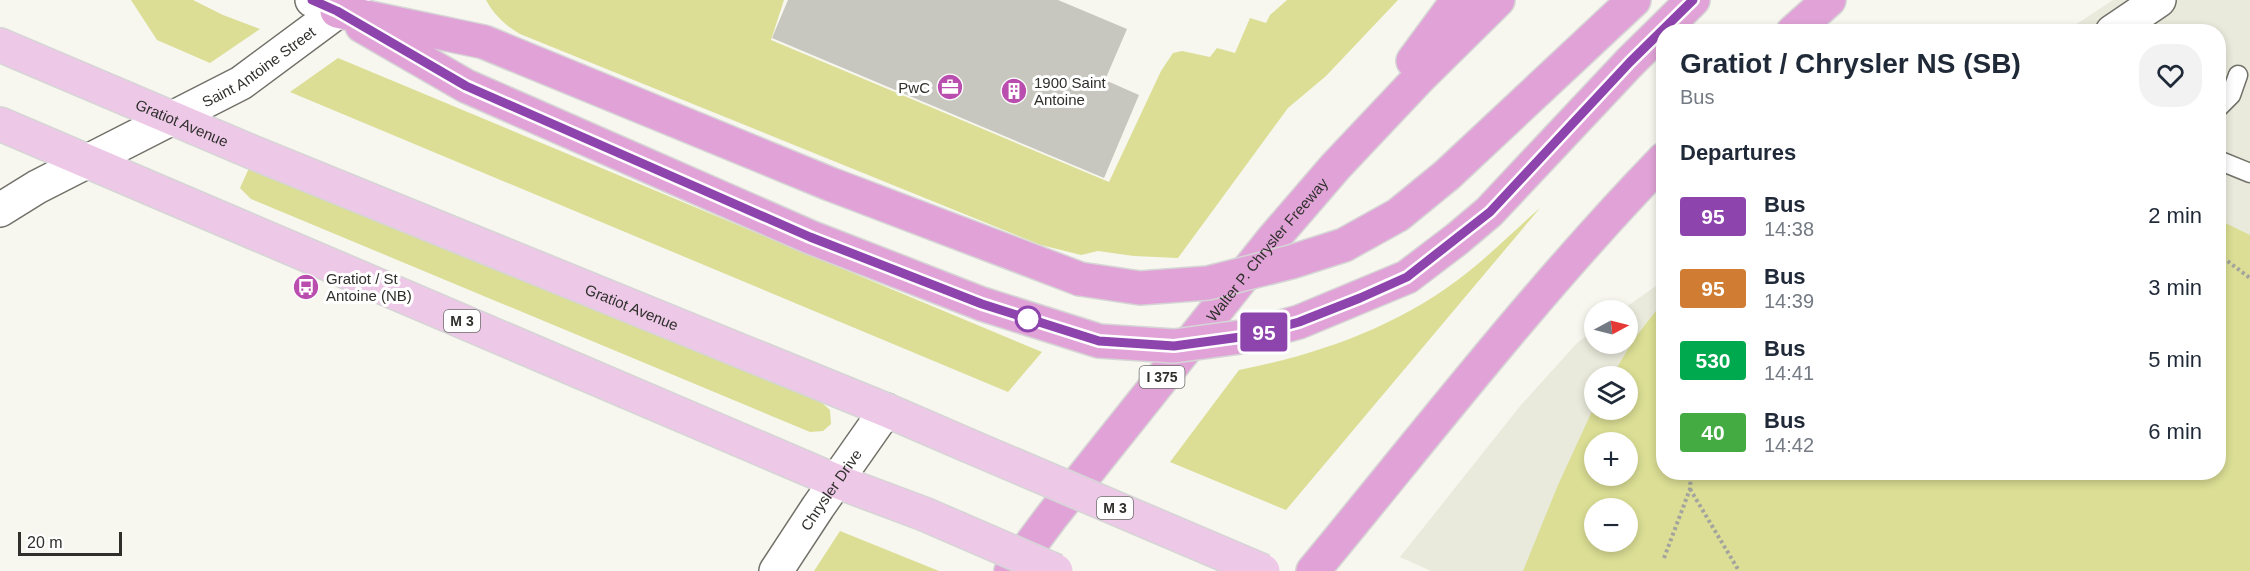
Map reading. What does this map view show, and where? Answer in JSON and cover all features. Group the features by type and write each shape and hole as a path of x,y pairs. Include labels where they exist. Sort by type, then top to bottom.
{"highway":[{"path":"1336,166 1458,0"},
{"name":"Walter P. Chrysler Freeway","path":"1011,571 1052,516 1273,239 1336,166 1420,77 1498,0"},
{"path":"334,4 484,42 830,184 1080,279 1140,288 1208,283 1291,262 1344,244 1398,215 1447,175 1634,0"},
{"path":"1669,24 1693,0"},
{"path":"1810,16 1840,0"},
{"path":"334,4 466,86 810,237 982,304 1099,341 1174,346 1248,336 1299,322 1407,277 1490,212 1656,36"},
{"path":"1313,571 1517,324 1656,167"},
{"path":"1006,571 1052,516"}],"main road":[{"name":"Gratiot Avenue","path":"0,45 171,118 886,410 1263,571"},
{"name":"M 3","path":"0,124 836,481 924,514 1056,571"}],"street":[{"path":"2124,24 2159,0"},
{"name":"Saint Antoine Street","path":"0,210 37,187 241,83 334,4"},
{"name":"Chrysler Drive","path":"776,571 886,410"}],"lane":[{"path":"2226,99 2238,75"},
{"path":"2226,163 2250,173"}],"path":[{"path":"2226,260 2250,278"},
{"path":"1664,558 1690,489 1691,480"},
{"path":"1690,489 1739,571"}],"shaded area":[{"path":"2113,0 2250,0 2250,571 1431,571 1400,557 1521,405 1584,338 1584,354 1638,354 1638,300 1636,300 1656,286 1656,480 2226,480 2226,24 2077,24"}],"green space":[{"path":"131,0 193,0 223,15 260,29 210,63 157,40"},
{"path":"486,0 784,0 771,40 1109,182 1161,71 1173,53 1182,51 1210,57 1217,48 1235,53 1250,18 1266,23 1270,15 1287,0 1398,0 1326,76 1288,108 1178,258 1134,256 1098,251 1081,255 1041,245 520,34 501,20"},
{"path":"338,58 1042,352 1008,392 290,92"},
{"path":"250,166 821,402 830,410 831,424 823,431 810,432 251,199 240,188"},
{"path":"1540,208 1286,510 1170,462 1239,370 1330,346 1360,335 1416,307 1443,291 1468,272"},
{"path":"2226,223 2250,235 2250,571 1523,571 1558,485 1588,420 1638,420 1638,366 1618,366 1625,354 1638,354 1638,334 1656,311 1656,480 2226,480"},
{"path":"840,531 939,571 814,571"}],"building":[{"name":"1900 Saint Antoine","path":"788,0 1058,0 1127,29 1105,80 1139,95 1104,178 772,38"}],"bus line":[{"name":"95","path":"312,0 337,11 466,86 810,237 982,304 1099,341 1174,346 1248,336 1299,322 1407,277 1490,212 1656,36"},
{"name":"95","path":"1669,24 1693,0"}],"place":[{"name":"PwC","path":"950,87"},
{"name":"1900 Saint Antoine","path":"1014,91"},
{"name":"Gratiot / St Antoine (NB)","path":"306,287"}]}
